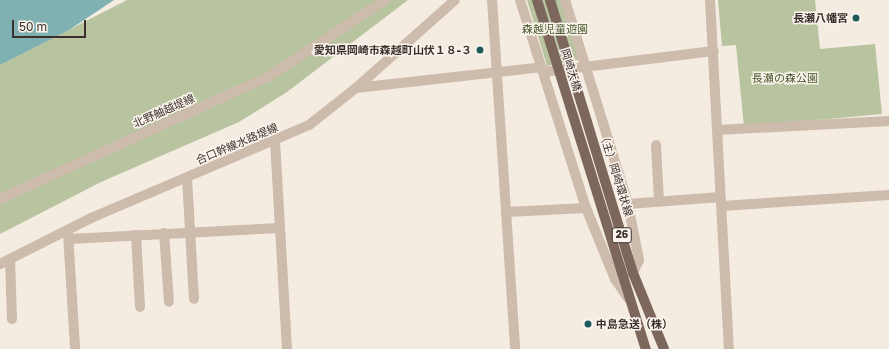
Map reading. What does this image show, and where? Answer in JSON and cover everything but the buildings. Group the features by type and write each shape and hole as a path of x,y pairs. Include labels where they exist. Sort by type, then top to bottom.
{"main road":[{"name":"岡崎大橋","path":"537,0 628,298"},
{"name":"岡崎大橋","path":"550,0 586,119"},
{"name":"（主）岡崎環状線","path":"586,119 633,273 664,349"},
{"name":"26","path":"628,298 646,349"}],"street":[{"name":"北野舳越堤線","path":"0,199 268,76 331,33 345,29 385,0"},
{"name":"合口幹線水路堤線","path":"0,264 69,235 187,178 309,125 356,88 454,0"},
{"path":"492,0 515,349"},
{"path":"520,0 586,208 615,279 628,298"},
{"path":"566,0 628,204 640,260 633,273"},
{"path":"710,0 714,51 729,349"},
{"path":"356,88 714,51"},
{"path":"717,130 889,121"},
{"path":"275,141 287,349"},
{"path":"656,145 659,201"},
{"path":"187,178 194,299"},
{"path":"628,204 659,201 722,202 889,195"},
{"path":"506,212 586,208"},
{"path":"75,349 69,235 136,235 280,228"},
{"path":"164,233 169,302"},
{"path":"136,235 140,307"},
{"path":"10,259 12,319"}],"green space":[{"path":"127,0 408,0 287,92 239,122 101,182 0,234 0,65"},
{"name":"森越児童遊園","path":"527,0 565,0 583,59 547,66"},
{"name":"長瀬の森公園","path":"718,0 815,0 820,49 875,44 882,114 744,127 736,45 722,46"}],"water":[{"path":"0,0 114,0 69,30 0,65"}],"place":[{"name":"長瀬八幡宮","path":"856,18"},
{"name":"愛知県岡崎市森越町山伏１８‐３","path":"480,50"},
{"name":"中島急送（株）","path":"588,324"}]}
